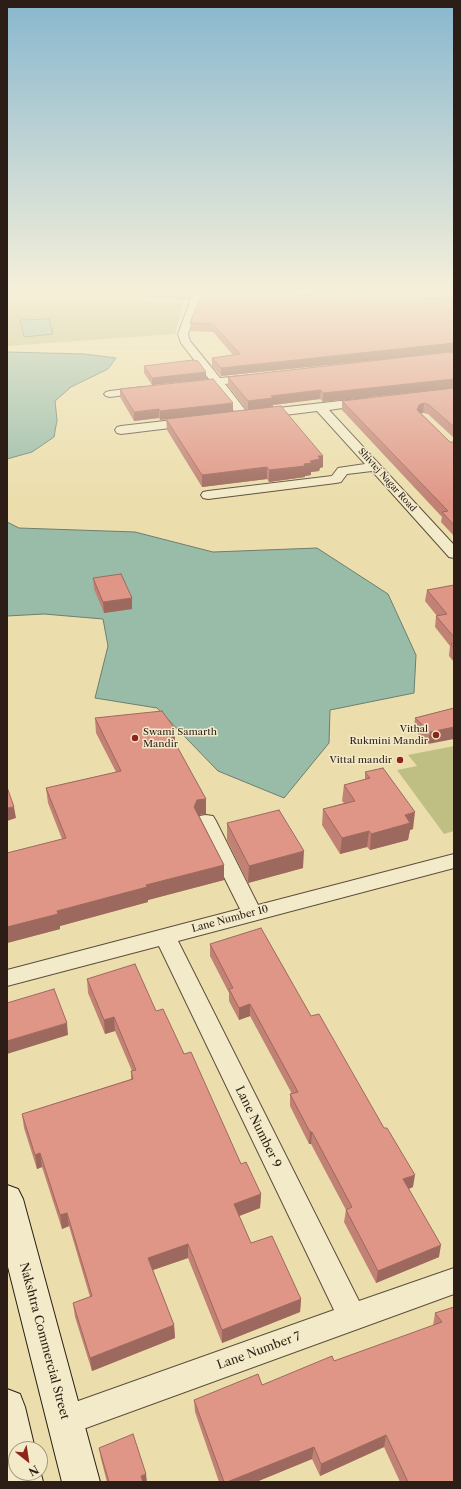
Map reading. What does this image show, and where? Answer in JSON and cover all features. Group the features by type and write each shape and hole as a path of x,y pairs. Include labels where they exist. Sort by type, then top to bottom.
{"street":[{"path":"202,362 244,416"},
{"path":"179,386 264,376"},
{"path":"110,394 156,388"},
{"path":"229,418 375,401"},
{"name":"Shivtej Nagar Road","path":"320,407 454,554"},
{"path":"121,430 206,420"},
{"path":"208,495 336,479 343,471 375,467"},
{"path":"206,822 252,913"},
{"name":"Lane Number 10","path":"7,978 454,861"},
{"name":"Lane Number 9","path":"165,936 352,1317"},
{"name":"Nakshtra Commercial Street","path":"7,1199 81,1482"},
{"name":"Lane Number 7","path":"64,1421 454,1281"},
{"path":"7,1407 14,1441"}],"green space":[{"path":"454,746 454,831 444,834 397,770 417,766 408,755"}],"shaded area":[{"path":"7,362 113,362 108,369 71,387 55,401 57,420 54,437 32,452 7,459"},
{"path":"7,522 19,528 135,532 213,552 317,548 388,594 416,655 414,693 330,710 329,743 284,798 218,771 157,708 95,698 108,646 103,619 44,614 7,616"}],"building":[{"path":"173,362 199,362 206,372 152,378 144,366"},
{"path":"216,362 272,362 221,368"},
{"path":"357,362 454,362 454,379 323,393 321,390 271,396 273,398 248,401 228,377"},
{"path":"213,379 233,403 160,411 159,409 134,412 120,389"},
{"path":"454,388 454,427 429,405 424,403 419,405 417,410 450,442 454,442 454,525 442,512 448,511 342,401"},
{"path":"281,406 323,456 318,456 320,459 310,461 312,463 304,464 305,466 269,470 267,467 202,475 166,419"},
{"path":"121,574 132,598 103,602 93,578"},
{"path":"454,585 454,637 436,616 447,614 427,590"},
{"path":"454,708 454,727 430,732 415,718"},
{"path":"162,711 175,729 168,730 206,799 197,800 194,807 224,865 146,885 147,887 57,911 58,914 7,927 7,853 66,838 46,788 121,771 95,718"},
{"path":"383,768 415,812 405,815 410,823 371,834 369,831 342,838 323,809 355,801 344,785 370,778 365,772"},
{"path":"7,787 14,807 7,808"},
{"path":"279,810 304,851 249,866 227,823"},
{"path":"261,928 311,1016 319,1014 384,1128 387,1128 415,1175 403,1179 441,1245 378,1271 346,1210 352,1207 290,1094 298,1092 250,1004 239,1008 229,989 233,988 210,944"},
{"path":"135,964 156,1011 163,1009 184,1054 191,1052 241,1164 246,1162 261,1194 234,1204 251,1243 272,1236 301,1299 222,1330 188,1244 148,1258 174,1325 90,1358 73,1303 92,1296 67,1213 60,1215 40,1153 35,1155 22,1114 133,1079 131,1071 136,1070 114,1017 104,1020 87,979"},
{"path":"54,989 67,1023 7,1041 7,1003"},
{"path":"454,1307 454,1482 408,1482 386,1435 321,1464 314,1447 224,1482 194,1400 258,1374 262,1385 332,1356 334,1361 442,1322 435,1313"},
{"path":"133,1434 146,1474 141,1476 143,1482 109,1482 99,1448"}],"place":[{"name":"Vithal Rukmini Mandir","path":"436,735"},
{"name":"Swami Samarth Mandir","path":"135,738"},
{"name":"Vittal mandir","path":"400,760"}]}
